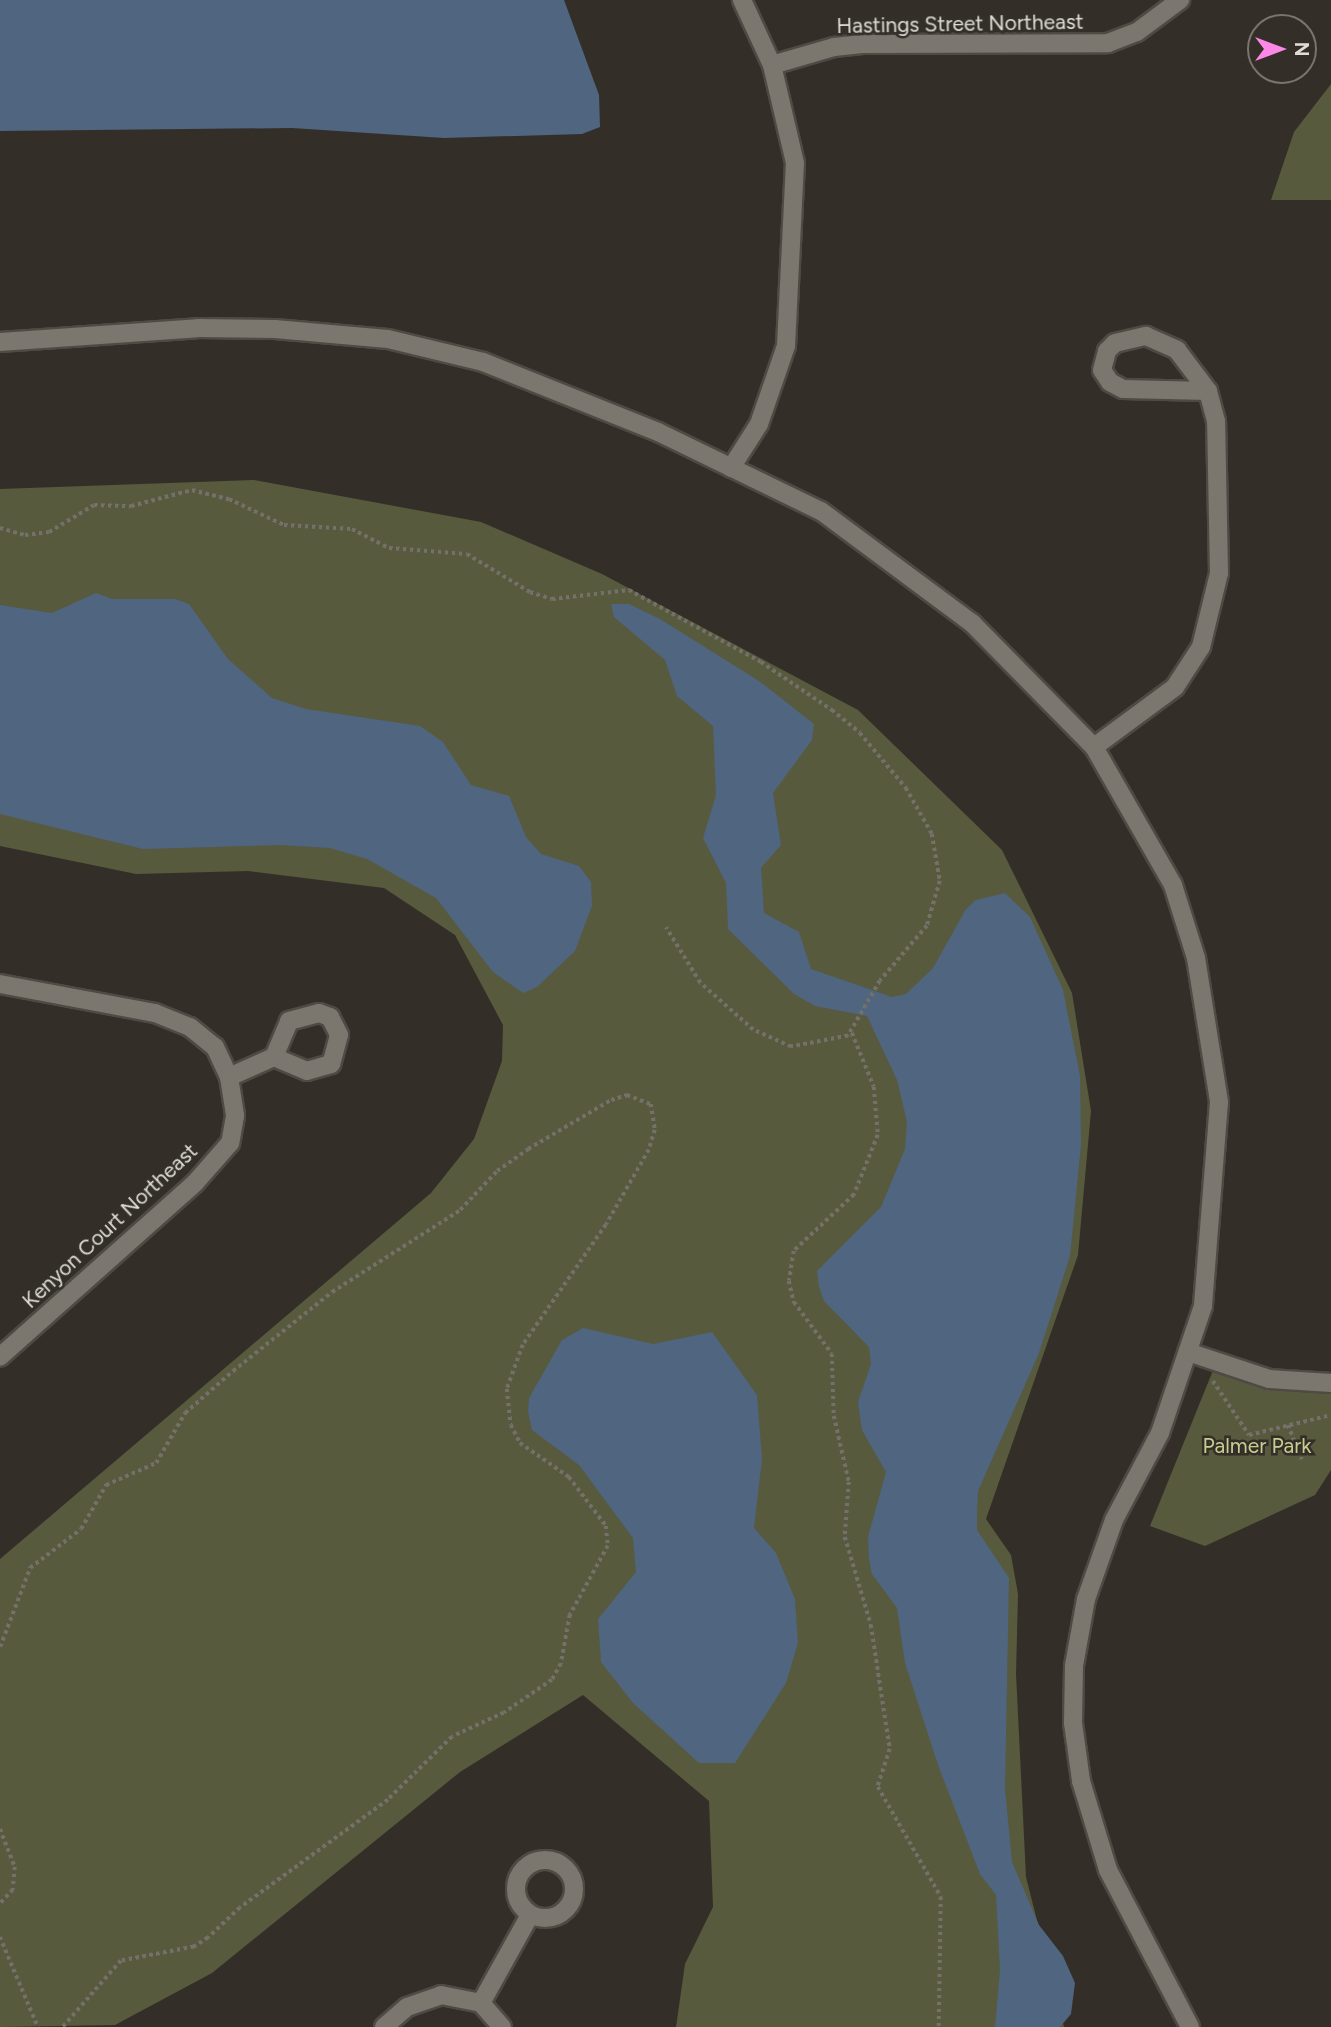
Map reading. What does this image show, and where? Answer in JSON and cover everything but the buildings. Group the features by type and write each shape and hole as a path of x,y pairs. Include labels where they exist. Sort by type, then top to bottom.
{"street":[{"path":"731,468 759,424 786,346 795,163 772,65 742,0"},
{"name":"Hastings Street Northeast","path":"772,65 834,47 864,44 1108,44 1137,32 1180,0"},
{"path":"0,342 198,328 388,339 483,362 731,468 821,511 972,623 1094,747 1173,885 1196,958 1219,1102 1215,1198 1203,1306 1191,1353 1160,1433 1114,1520 1086,1599 1074,1666 1073,1723 1081,1781 1108,1870 1190,2027"},
{"path":"1094,747 1175,687 1201,647 1219,572 1216,421 1208,391 1195,368 1162,342 1146,337 1115,343 1107,351 1102,370 1123,389 1208,391"},
{"name":"Kenyon Court Northeast","path":"0,984 155,1013 190,1027 215,1047 229,1077 235,1115 230,1143 195,1183 0,1357"},
{"path":"229,1077 274,1057"},
{"path":"1191,1353 1269,1379 1331,1383"},
{"path":"481,2003 530,1915"},
{"path":"384,2027 425,1998 481,2003 502,2027"}],"path":[{"path":"0,528 25,536 49,532 94,505 131,506 192,490 212,493 284,525 352,529 389,548 467,554 530,592 552,599 629,590 688,619 780,674 851,725 922,813 939,859 935,904 915,945 875,989 863,1018 852,1033 791,1047 771,1041 718,1003 682,959 666,928"},
{"path":"852,1033 874,1087 878,1135 854,1195 794,1251 789,1281 794,1302 832,1354 834,1416 849,1482 845,1537 871,1625 890,1749 878,1787 941,1897 939,2027"},
{"path":"0,1647 30,1568 81,1529 106,1485 156,1463 186,1413 233,1371 332,1292 460,1210 497,1171 528,1149 611,1100 627,1096 651,1104 655,1130 649,1150 606,1225 523,1345 507,1389 511,1425 520,1443 569,1477 606,1526 608,1546 570,1615 561,1664 552,1680 514,1708 452,1737 388,1800 248,1901 208,1938 194,1947 121,1961 62,2027"},
{"path":"1213,1360 1208,1376 1250,1435 1331,1415"},
{"path":"1288,1426 1302,1459"},
{"path":"0,1829 15,1867 13,1890 0,1904"},
{"path":"0,1937 38,2027"}],"green space":[{"path":"1331,84 1331,200 1271,200 1294,132"},
{"path":"254,480 481,522 602,574 858,710 1002,850 1072,993 1091,1111 1078,1255 986,1519 1011,1555 1018,1594 1016,1674 1026,1877 1064,2027 676,2027 685,1964 713,1907 709,1801 583,1695 460,1772 212,1973 115,2025 0,2027 0,1559 431,1193 474,1139 502,1061 503,1025 455,935 384,888 248,871 136,874 0,846 0,489"},
{"name":"Palmer Park","path":"1214,1368 1331,1391 1331,1470 1315,1495 1205,1546 1150,1526"}],"water":[{"path":"0,0 564,0 599,95 600,127 582,134 444,138 292,128 0,131"},
{"path":"96,593 112,599 175,599 189,604 228,659 272,698 306,709 420,726 443,742 471,785 509,796 526,837 541,854 579,866 591,882 592,906 575,951 537,987 523,993 493,972 436,898 367,859 330,848 279,845 143,849 0,814 0,605 52,613"},
{"path":"611,604 629,604 660,619 759,681 814,724 812,740 773,793 781,845 761,868 764,913 799,932 811,969 892,997 906,994 933,968 966,909 976,900 1005,893 1030,917 1063,990 1080,1076 1081,1145 1070,1256 1039,1353 978,1491 977,1513 977,1530 1009,1578 1005,1789 1012,1862 1039,1925 1063,1956 1075,1983 1071,2014 1060,2027 995,2027 1000,1970 996,1895 980,1874 938,1765 905,1663 897,1608 872,1574 869,1559 868,1537 886,1472 862,1430 858,1402 871,1364 869,1347 824,1301 819,1287 817,1271 881,1207 905,1149 907,1122 897,1080 867,1016 815,1006 794,994 728,929 726,883 703,838 716,795 713,726 677,696 665,660 614,617"},
{"path":"583,1328 653,1344 712,1332 757,1395 762,1459 754,1528 776,1553 795,1599 798,1643 786,1683 735,1763 699,1763 633,1703 601,1662 598,1619 636,1572 633,1538 579,1465 532,1430 528,1412 529,1398 562,1340"}]}
